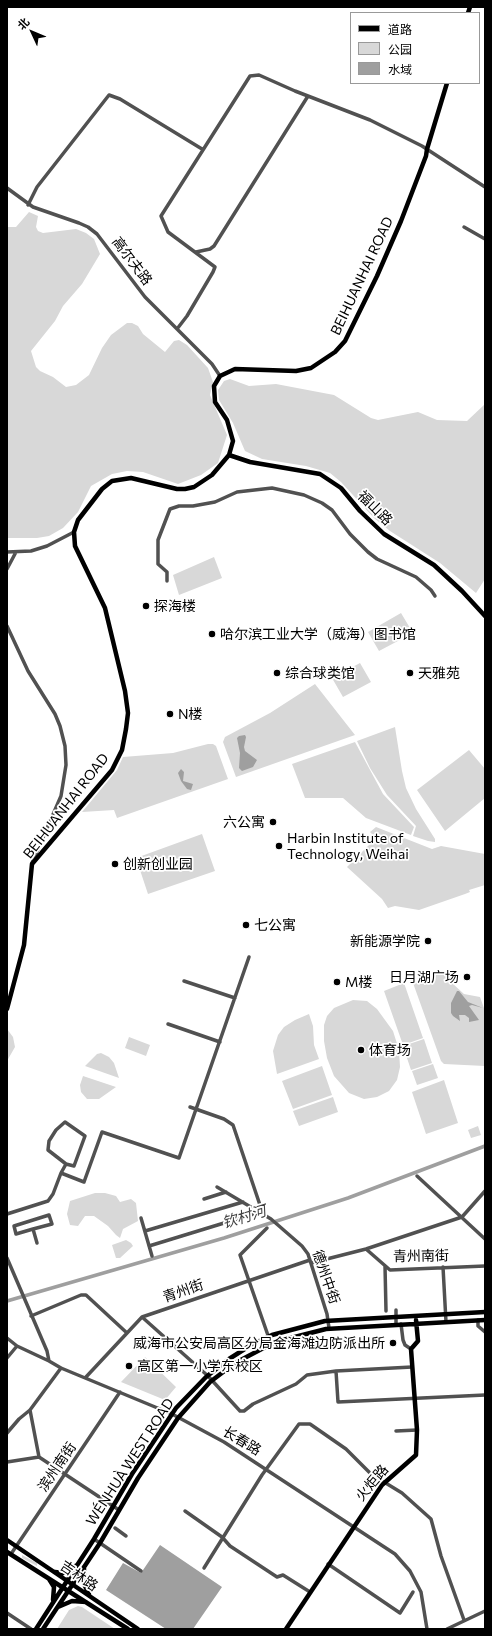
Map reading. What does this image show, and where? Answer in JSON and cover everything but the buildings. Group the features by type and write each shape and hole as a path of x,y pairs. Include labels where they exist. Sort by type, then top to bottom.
{"main road":[{"name":"BEIHUANHAI ROAD","path":"220,376 235,369 296,371 311,368 335,352 345,341 377,276 401,221 426,156 447,84"},
{"path":"74,532 78,520 87,506 102,488 112,481 131,478 177,489 185,489 194,487 212,475 229,455 233,441 231,430 215,402 214,386 220,376"},
{"name":"福山路","path":"229,455 250,462 320,474 341,488 360,511 384,534 434,565 462,590 485,616"},
{"name":"BEIHUANHAI ROAD","path":"7,1009 24,945 32,864 112,770 122,750 126,729 128,713 125,691 114,643 102,602 75,546 74,532"},
{"name":"WÉNHUÀ WEST ROAD","path":"36,1629 172,1414 187,1395 208,1376 251,1345 268,1337 303,1325 329,1320 396,1318 485,1312"},
{"name":"火炬路","path":"286,1629 383,1483 416,1455 417,1430 411,1349 418,1341 416,1316"},
{"name":"WÉNHUÀ WEST ROAD","path":"43,1629 100,1543 178,1418 192,1400 212,1381 235,1363 271,1344 329,1328 485,1320"},
{"name":"吉林路","path":"7,1540 138,1629"},
{"name":"吉林路","path":"9,1553 63,1586 126,1628"},
{"path":"52,1571 60,1574 78,1564"},
{"path":"84,1566 84,1584 91,1598"},
{"path":"46,1577 52,1582 54,1587 52,1604"},
{"path":"57,1608 72,1601 87,1602"}],"street":[{"path":"177,329 187,316 213,272 214,267 168,232 161,216 202,149 250,76 259,75 370,120 427,150 485,187"},
{"path":"28,205 37,187 109,95 120,99 202,149"},
{"path":"196,252 210,249 214,246 308,96"},
{"name":"高尔夫路","path":"7,188 28,205 79,222 97,234 145,296 212,364 220,376"},
{"path":"464,227 485,239"},
{"path":"167,580 167,572 158,564 158,540 170,509 179,506 193,506 215,502 237,492 272,488 304,495 322,503 332,510 350,534 368,552 377,559 416,577 431,590 435,596"},
{"path":"7,552 31,551 47,546 74,532"},
{"path":"7,568 16,552"},
{"path":"7,626 28,671 55,714 65,746 66,765 60,796 32,864"},
{"path":"61,1173 84,1182 102,1132 179,1158 249,957"},
{"path":"184,981 235,998"},
{"path":"168,1024 220,1042"},
{"path":"149,1246 262,1213 233,1125 224,1119 190,1107"},
{"path":"65,1122 85,1136 74,1166 66,1164 48,1150 49,1142 56,1130 65,1122"},
{"path":"7,1214 48,1201 53,1194 66,1164"},
{"path":"416,1176 485,1239"},
{"name":"德州中街","path":"217,1186 271,1219 302,1246 310,1262 329,1320 329,1328"},
{"path":"462,1217 485,1191"},
{"path":"204,1200 226,1192"},
{"path":"145,1231 243,1202"},
{"path":"49,1215 52,1224 33,1229 16,1234 14,1226 49,1215"},
{"name":"青州街","path":"86,1377 142,1317 248,1281 310,1262 366,1249 462,1217"},
{"path":"141,1218 152,1256"},
{"path":"267,1228 240,1255 271,1344"},
{"path":"33,1229 38,1243"},
{"name":"青州南街","path":"366,1249 390,1270 485,1266"},
{"path":"7,1258 31,1316 48,1351 49,1361"},
{"path":"385,1266 386,1311"},
{"path":"443,1267 446,1322"},
{"path":"31,1316 81,1295 86,1295 126,1333"},
{"path":"396,1310 396,1318 403,1340 405,1345 411,1349"},
{"path":"142,1317 208,1376 235,1408 240,1411 244,1411 253,1404 296,1384 308,1375 336,1371 412,1367"},
{"path":"478,1320 478,1326 485,1332"},
{"name":"长春路","path":"7,1338 16,1346 49,1361 60,1368 86,1377 172,1414 224,1442 395,1554 410,1571 421,1592 427,1629"},
{"path":"7,1358 16,1346"},
{"path":"7,1433 19,1419 30,1410 60,1368"},
{"path":"336,1371 338,1402 485,1395"},
{"name":"滨州南街","path":"9,1553 66,1474 120,1392"},
{"path":"30,1410 39,1457"},
{"path":"204,1568 266,1469 295,1428 300,1424 306,1423 346,1449 383,1483 402,1493 431,1519 439,1549 464,1620"},
{"path":"396,1431 417,1430"},
{"path":"7,1462 39,1457 120,1510"},
{"path":"185,1510 222,1537 230,1546 276,1577 283,1575 310,1592"},
{"path":"115,1528 126,1536"},
{"path":"94,1539 142,1571"},
{"path":"328,1564 400,1613 413,1592"},
{"path":"447,1629 485,1611"},
{"path":"7,1613 31,1629"},
{"path":"126,1628 128,1622"}],"green space":[{"path":"29,212 38,216 36,227 38,231 43,233 76,229 86,233 94,239 100,254 82,284 63,306 55,321 31,351 36,367 66,387 76,385 89,375 102,348 111,335 127,323 132,323 138,326 143,334 165,352 174,341 179,340 187,345 208,368 213,382 210,395 227,435 218,463 201,475 178,484 143,472 127,471 112,474 91,486 78,512 63,528 49,536 37,538 7,538 7,227 16,227"},
{"path":"230,379 249,386 276,384 334,395 371,418 378,420 418,412 437,420 467,421 485,404 485,579 476,593 440,563 390,531 374,518 341,482 330,473 306,466 262,459 245,451 233,423 219,400 218,390 224,381"},
{"path":"214,557 222,578 179,595 173,575"},
{"path":"401,613 413,633 379,651 368,632"},
{"path":"360,663 371,682 343,697 332,678"},
{"path":"315,684 355,735 236,777 223,742 225,737 270,713"},
{"path":"395,727 406,788 416,809 435,839 435,842 413,836 416,826 387,795 370,768 357,741"},
{"path":"355,742 383,794 414,827 411,835 366,818 343,798 305,798 292,764"},
{"path":"213,744 216,746 228,779 117,818 114,810 82,812 117,770 123,757 173,753"},
{"path":"469,750 485,769 485,798 445,831 417,790"},
{"path":"376,827 432,849 441,846 485,854 485,885 469,890 470,892 465,894 419,910 395,906 388,908 382,899 347,867 376,838 370,832"},
{"path":"202,834 215,871 148,894 136,858"},
{"path":"448,971 452,983 464,994 480,997 485,1011 485,1066 444,1064 441,1061 413,983"},
{"path":"404,983 423,1038 403,1045 384,991"},
{"path":"353,1000 367,1001 377,1009 393,1031 399,1050 400,1067 397,1080 389,1091 377,1097 364,1099 349,1093 334,1076 327,1058 324,1041 324,1025 327,1016 334,1008"},
{"path":"309,1014 313,1026 314,1045 319,1059 277,1074 273,1051 278,1035 284,1027"},
{"path":"7,1029 13,1037 15,1047 7,1061"},
{"path":"129,1037 150,1045 146,1056 125,1048"},
{"path":"424,1039 432,1063 411,1070 403,1046"},
{"path":"101,1053 109,1057 114,1063 119,1078 85,1066 97,1054"},
{"path":"433,1064 438,1078 417,1085 412,1071"},
{"path":"322,1066 332,1095 293,1109 282,1081"},
{"path":"83,1076 116,1087 99,1099 87,1099 81,1092 80,1085"},
{"path":"444,1080 458,1123 426,1134 412,1092"},
{"path":"333,1097 338,1112 299,1126 293,1111"},
{"path":"478,1126 481,1135 471,1138 468,1130"},
{"path":"95,1193 105,1193 116,1196 120,1202 131,1199 136,1203 138,1221 123,1229 120,1238 108,1226 94,1216 85,1216 78,1226 70,1225 67,1214 70,1201"},
{"path":"126,1240 133,1246 120,1258 116,1258 112,1245"},
{"path":"145,1357 176,1387 165,1400 121,1382"},
{"path":"22,1555 37,1563 37,1566 22,1558"},
{"path":"78,1606 82,1607 115,1629 57,1629 69,1610"}],"water":[{"path":"245,735 245,751 257,760 253,767 242,771 239,768 240,753 237,738"},
{"path":"181,769 184,772 183,781 193,784 191,790 187,789 181,781 178,773"},
{"path":"457,991 459,991 468,1002 483,1008 472,1005 469,1006 479,1020 469,1022 469,1018 465,1015 459,1015 460,1021 453,1016 451,1013 451,1003"},
{"path":"160,1545 222,1587 193,1629 166,1629 106,1590 123,1563 141,1573"}],"waterway":[{"name":"钦村河","path":"7,1301 224,1238 348,1198 485,1146"}],"place":[{"name":"探海楼","path":"146,606"},
{"name":"哈尔滨工业大学（威海）图书馆","path":"212,634"},
{"name":"综合球类馆","path":"277,673"},
{"name":"天雅苑","path":"410,673"},
{"name":"N楼","path":"170,714"},
{"name":"六公寓","path":"273,822"},
{"name":"Harbin Institute of Technology, Weihai","path":"279,846"},
{"name":"创新创业园","path":"115,864"},
{"name":"七公寓","path":"246,925"},
{"name":"新能源学院","path":"428,941"},
{"name":"日月湖广场","path":"467,977"},
{"name":"M楼","path":"337,982"},
{"name":"体育场","path":"361,1050"},
{"name":"威海市公安局高区分局金海滩边防派出所","path":"393,1343"},
{"name":"高区第一小学东校区","path":"129,1366"}]}
